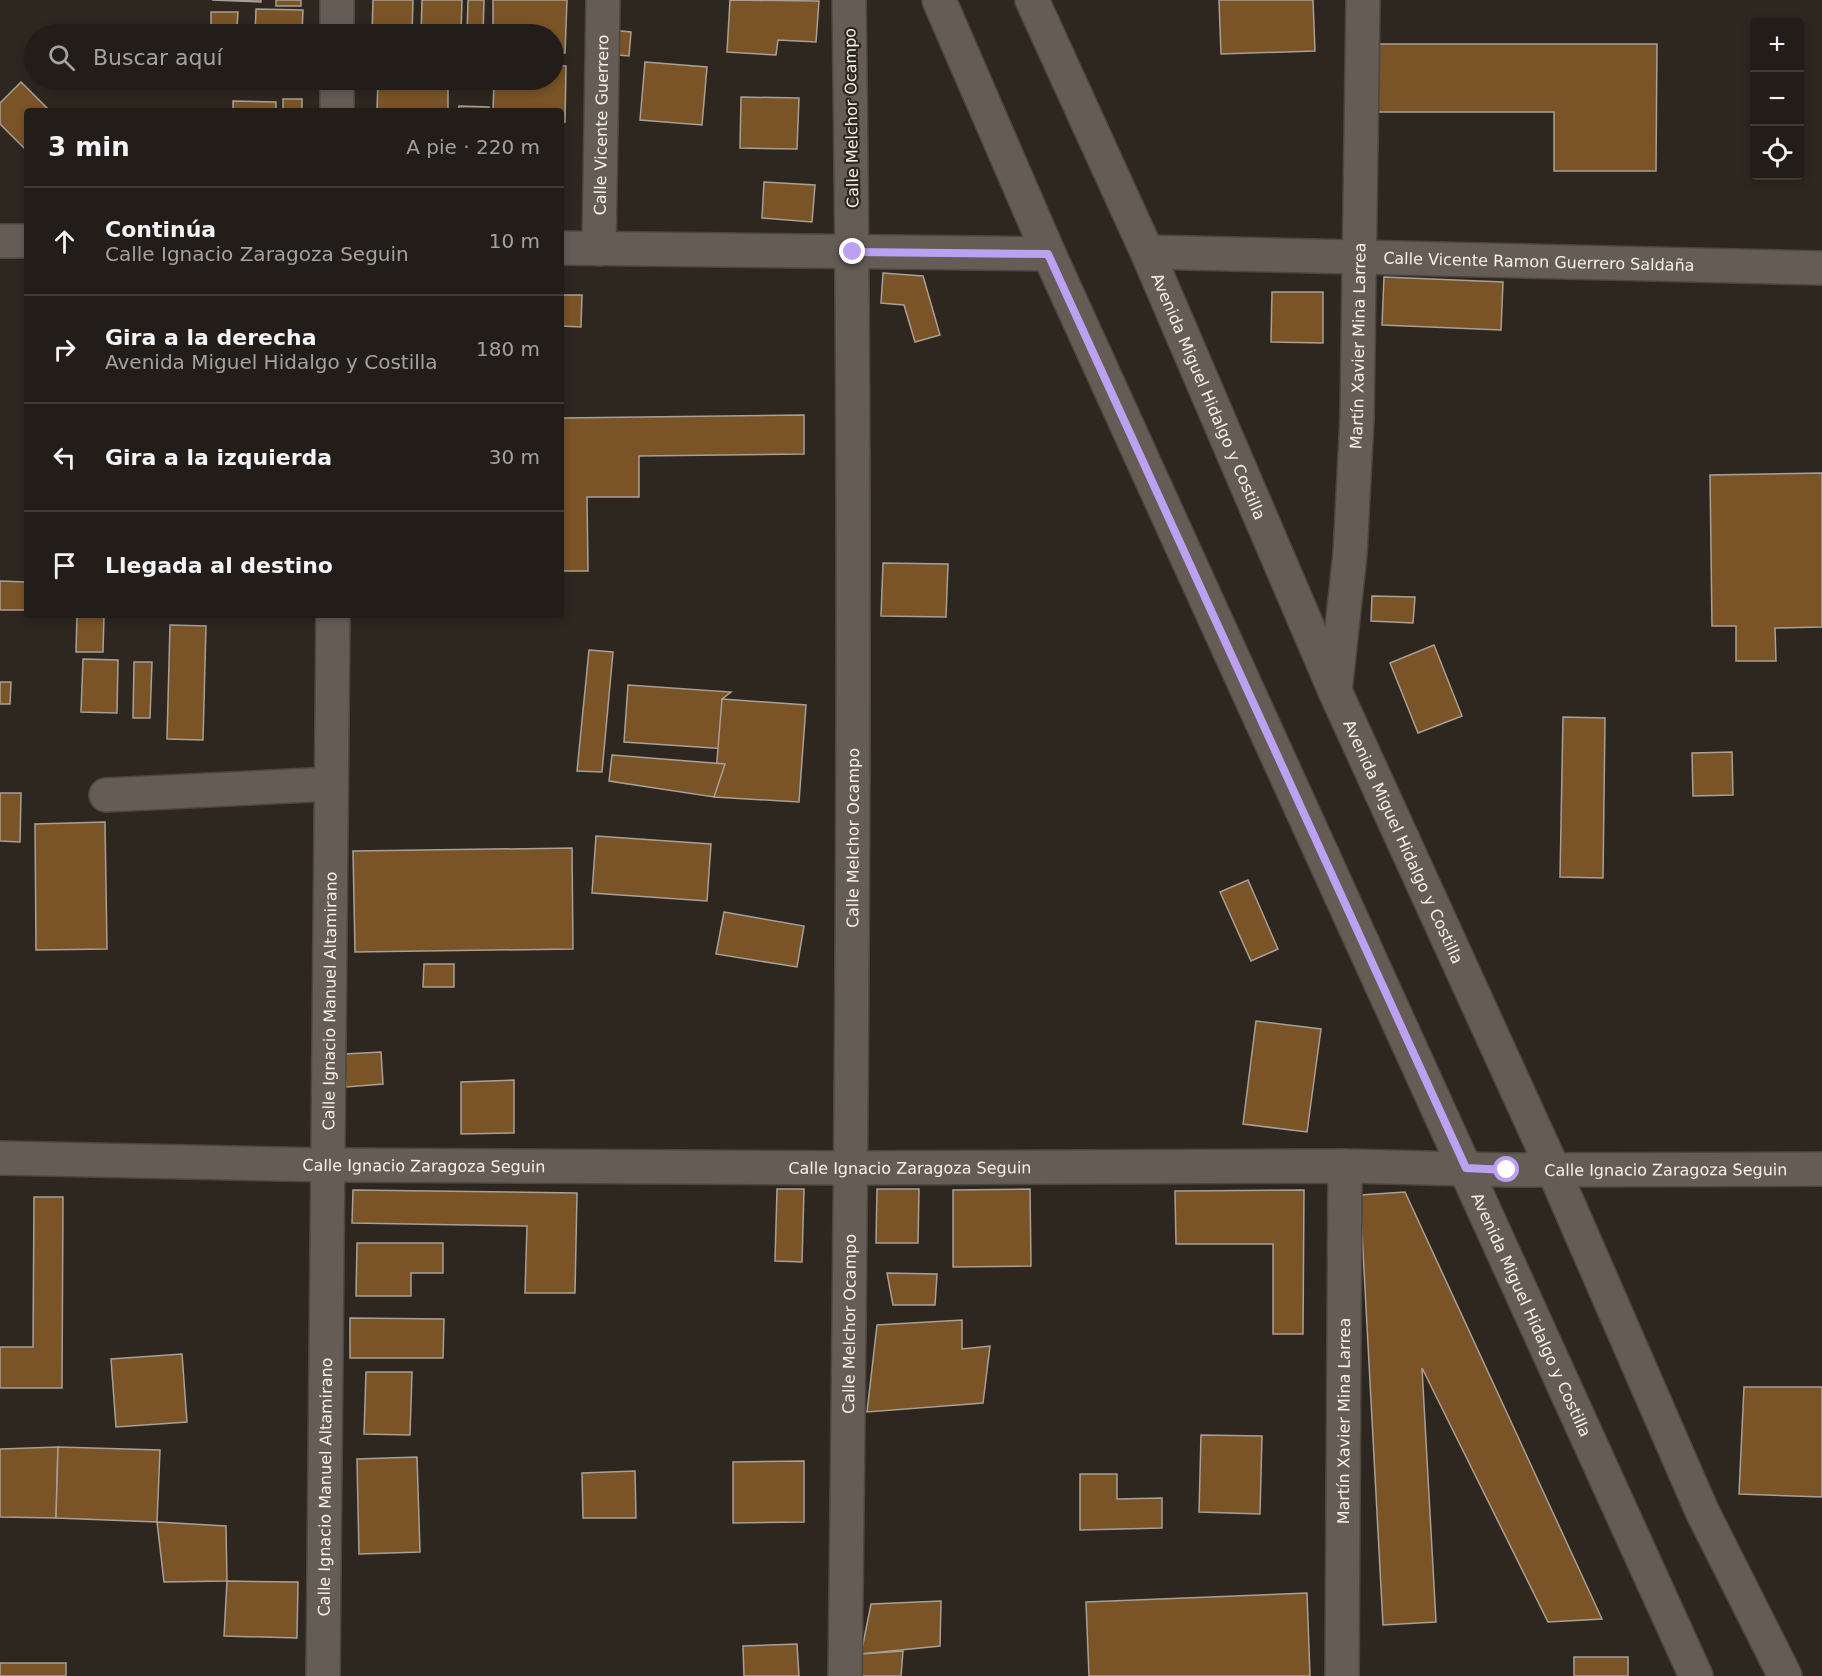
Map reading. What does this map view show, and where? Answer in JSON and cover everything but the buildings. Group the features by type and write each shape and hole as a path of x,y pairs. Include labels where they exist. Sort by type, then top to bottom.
{"street":[{"path":"337,0 337,24"},
{"name":"Calle Vicente Guerrero","path":"600,249 603,0"},
{"name":"Calle Melchor Ocampo","path":"845,1676 851,1168 853,252 849,0"},
{"name":"Avenida Miguel Hidalgo y Costilla","path":"939,0 1048,254 1696,1676"},
{"name":"Avenida Miguel Hidalgo y Costilla","path":"1032,0 1147,252 1335,691 1553,1169 1702,1511 1785,1676"},
{"name":"Martín Xavier Mina Larrea","path":"1335,691 1350,554 1357,418 1363,0"},
{"path":"337,90 337,108"},
{"path":"0,241 24,241"},
{"path":"564,248 1048,254"},
{"name":"Calle Vicente Ramon Guerrero Saldaña","path":"1147,252 1822,268"},
{"name":"Calle Ignacio Manuel Altamirano","path":"323,1676 333,618"},
{"path":"106,795 331,784"},
{"name":"Calle Ignacio Zaragoza Seguin","path":"0,1158 328,1165 851,1168 1345,1166 1507,1170 1822,1169"},
{"name":"Martín Xavier Mina Larrea","path":"1342,1676 1345,1166"}],"route":[{"path":"853,252 1048,254 1466,1168 1507,1170"}]}
